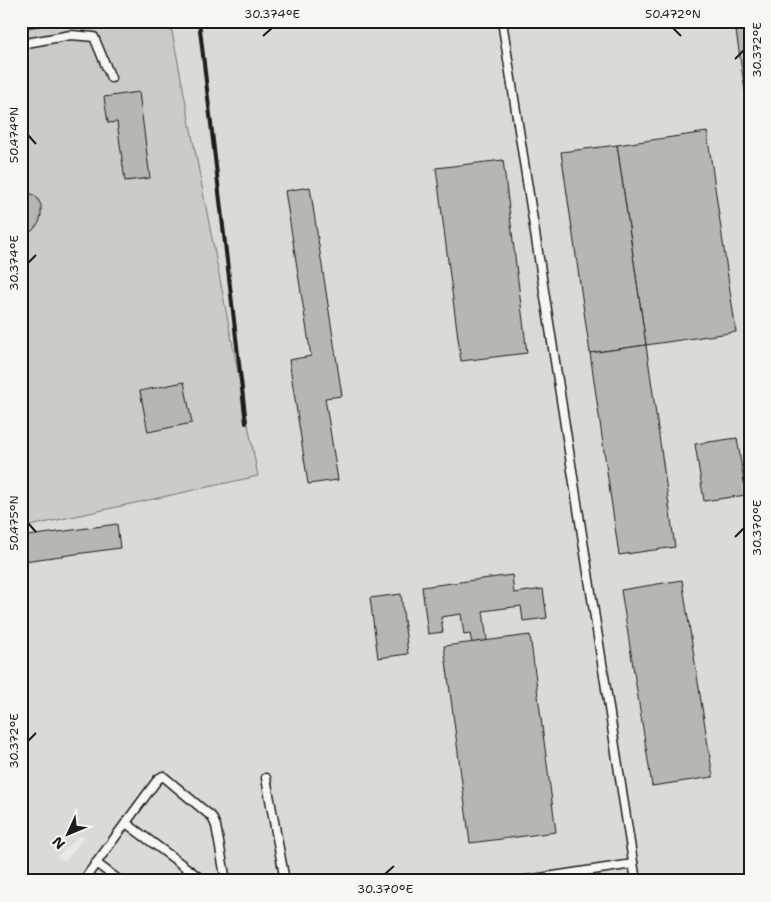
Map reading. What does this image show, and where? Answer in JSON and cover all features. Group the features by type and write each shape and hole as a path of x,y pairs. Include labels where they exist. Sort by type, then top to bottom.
{"lane":[{"path":"502,21 636,881"},
{"path":"21,44 71,35 94,37 111,78"},
{"path":"83,881 158,779 166,776 212,817 216,826 226,881"},
{"path":"266,778 285,881"},
{"path":"126,823 204,881"},
{"path":"96,863 120,881"},
{"path":"520,881 633,864"}],"shaded area":[{"path":"21,21 750,21 750,881 21,881","holes":["81,835 84,838 65,861 56,857"]},
{"path":"21,21 170,21 258,476 21,528"}],"building":[{"path":"21,21 52,21 52,24 21,29"},
{"path":"750,29 750,90 745,91 736,31"},
{"path":"139,92 150,178 125,181 117,122 108,123 104,97"},
{"path":"21,111 26,120 27,130 21,142"},
{"path":"707,132 736,332 646,345 617,145"},
{"path":"617,145 646,345 590,353 561,152"},
{"path":"503,160 527,353 461,361 436,168"},
{"path":"310,187 342,396 325,398 338,480 308,484 289,360 311,356 285,191"},
{"path":"21,189 36,196 41,205 41,215 39,223 32,231 21,234"},
{"path":"646,345 675,547 619,555 590,353"},
{"path":"184,382 192,423 148,432 140,391"},
{"path":"737,438 746,495 704,501 695,444"},
{"path":"117,524 120,548 24,561 23,555 21,556 21,537"},
{"path":"512,575 514,593 543,589 547,618 523,621 521,606 483,611 487,641 472,643 470,634 464,635 461,614 441,617 443,632 428,634 422,587"},
{"path":"682,580 713,777 652,786 621,590"},
{"path":"401,594 408,654 378,658 370,598"},
{"path":"530,635 556,832 470,843 444,646"}],"railway":[{"path":"199,21 246,423"}]}
